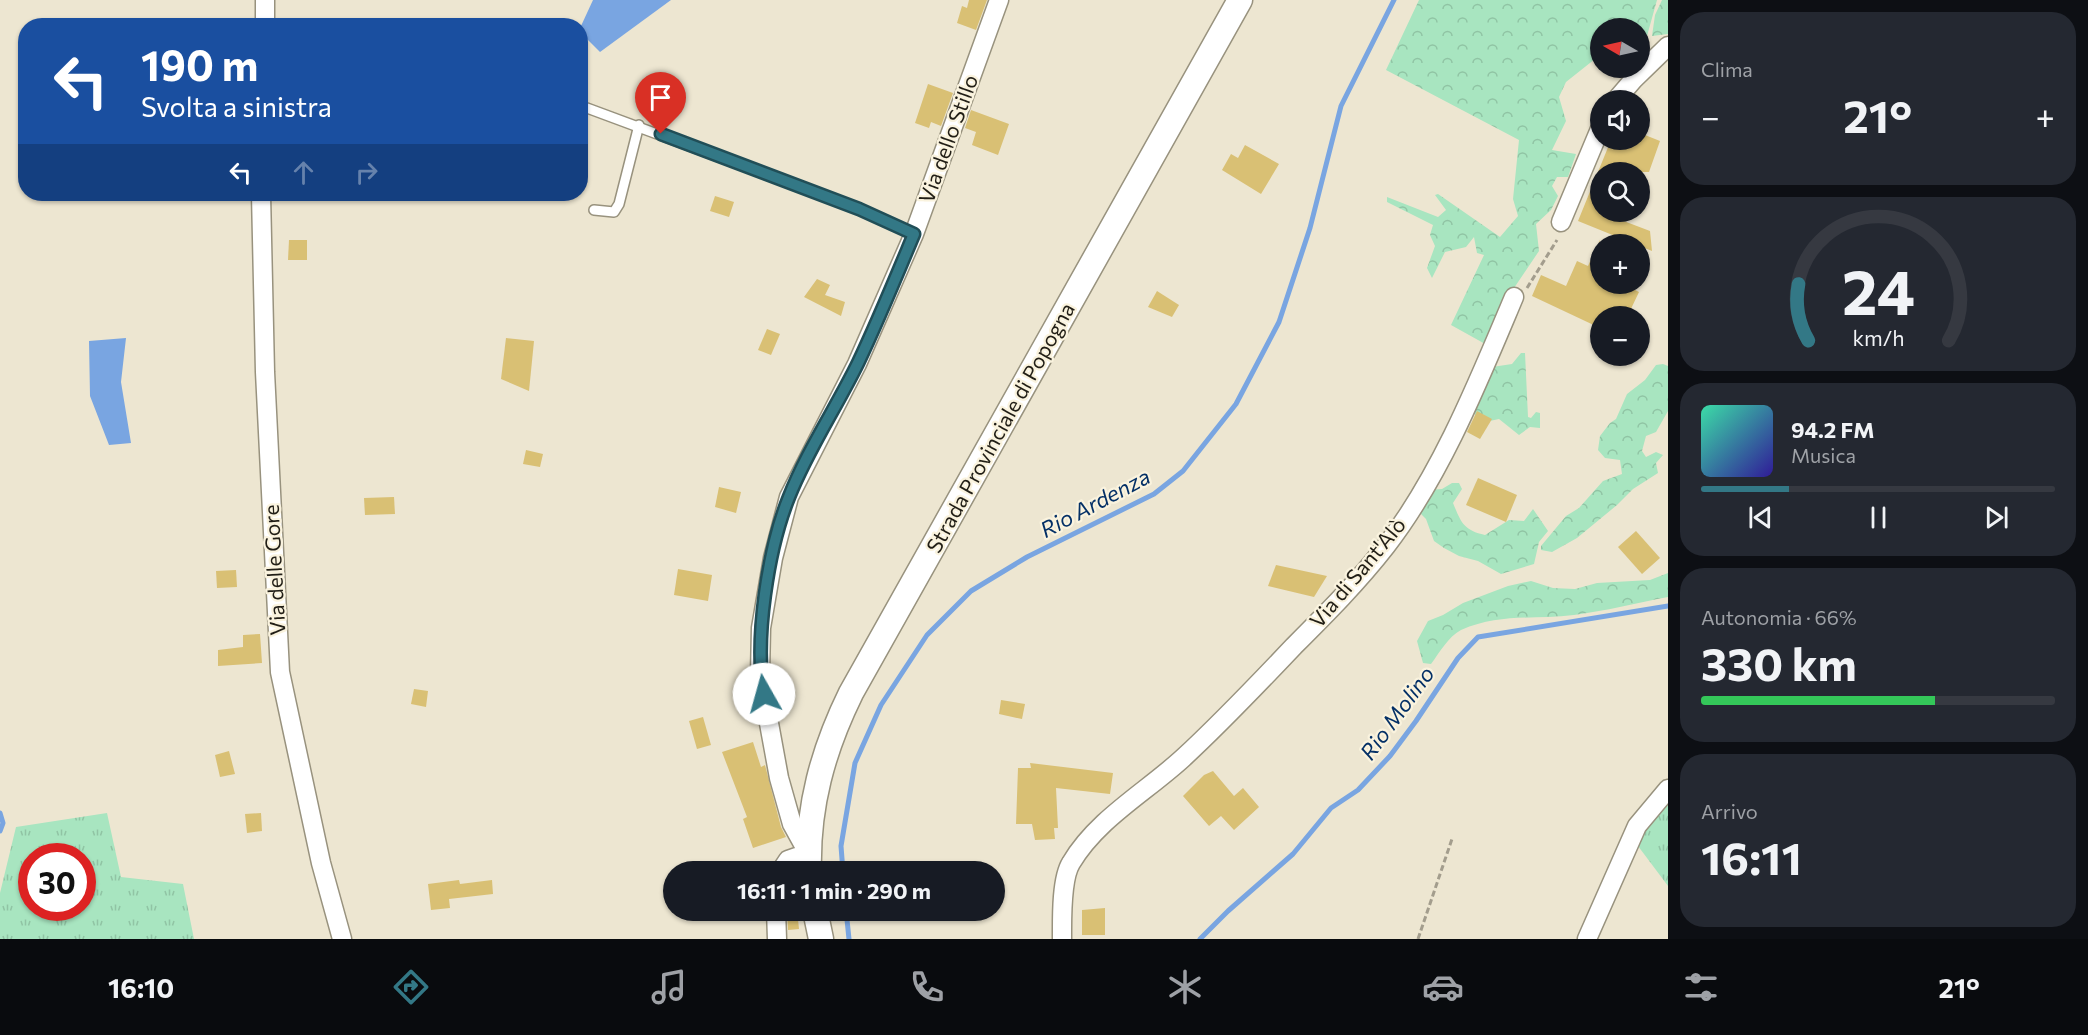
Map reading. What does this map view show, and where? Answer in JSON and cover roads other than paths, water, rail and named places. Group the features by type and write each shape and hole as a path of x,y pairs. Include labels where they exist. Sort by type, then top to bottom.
{"main road":[{"name":"Strada Provinciale di Popogna","path":"809,861 819,773 851,693 1240,0"},
{"path":"817,921 821,939"}],"street":[{"path":"265,0 265,18"},
{"name":"Via dello Stillo","path":"809,861 792,824 779,778 760,674 761,628 773,558 789,498 857,364 914,234 999,0"},
{"path":"1625,90 1668,46"},
{"path":"1561,222 1591,150"},
{"name":"Via delle Gore","path":"261,201 265,372 280,672 321,863 342,939"},
{"name":"Via di Sant'Alò","path":"1062,939 1062,910 1069,866 1080,850 1109,819 1182,759 1240,702 1347,592 1386,546 1426,488 1486,364 1514,297"},
{"path":"1587,939 1637,826 1668,789"},
{"path":"776,921 777,939"}],"lane":[{"path":"588,108 859,209 914,234"},
{"path":"594,210 614,212 619,204 639,126"}],"water":[{"path":"593,0 671,0 600,52 588,40 588,18 585,18"},
{"path":"126,338 121,382 131,443 109,445 90,396 89,341"}],"waterway":[{"name":"Rio Ardenza","path":"842,861 841,846 855,763 881,705 927,635 971,591 1027,557 1154,494 1183,471 1236,404 1279,322 1310,228 1341,106 1394,0"},
{"name":"Rio Molino","path":"1200,939 1293,854 1331,808 1358,790 1390,756 1458,658 1478,637 1668,606"},
{"path":"0,813 3,823 0,831"},
{"name":"Rio Ardenza","path":"847,921 849,939"}]}
